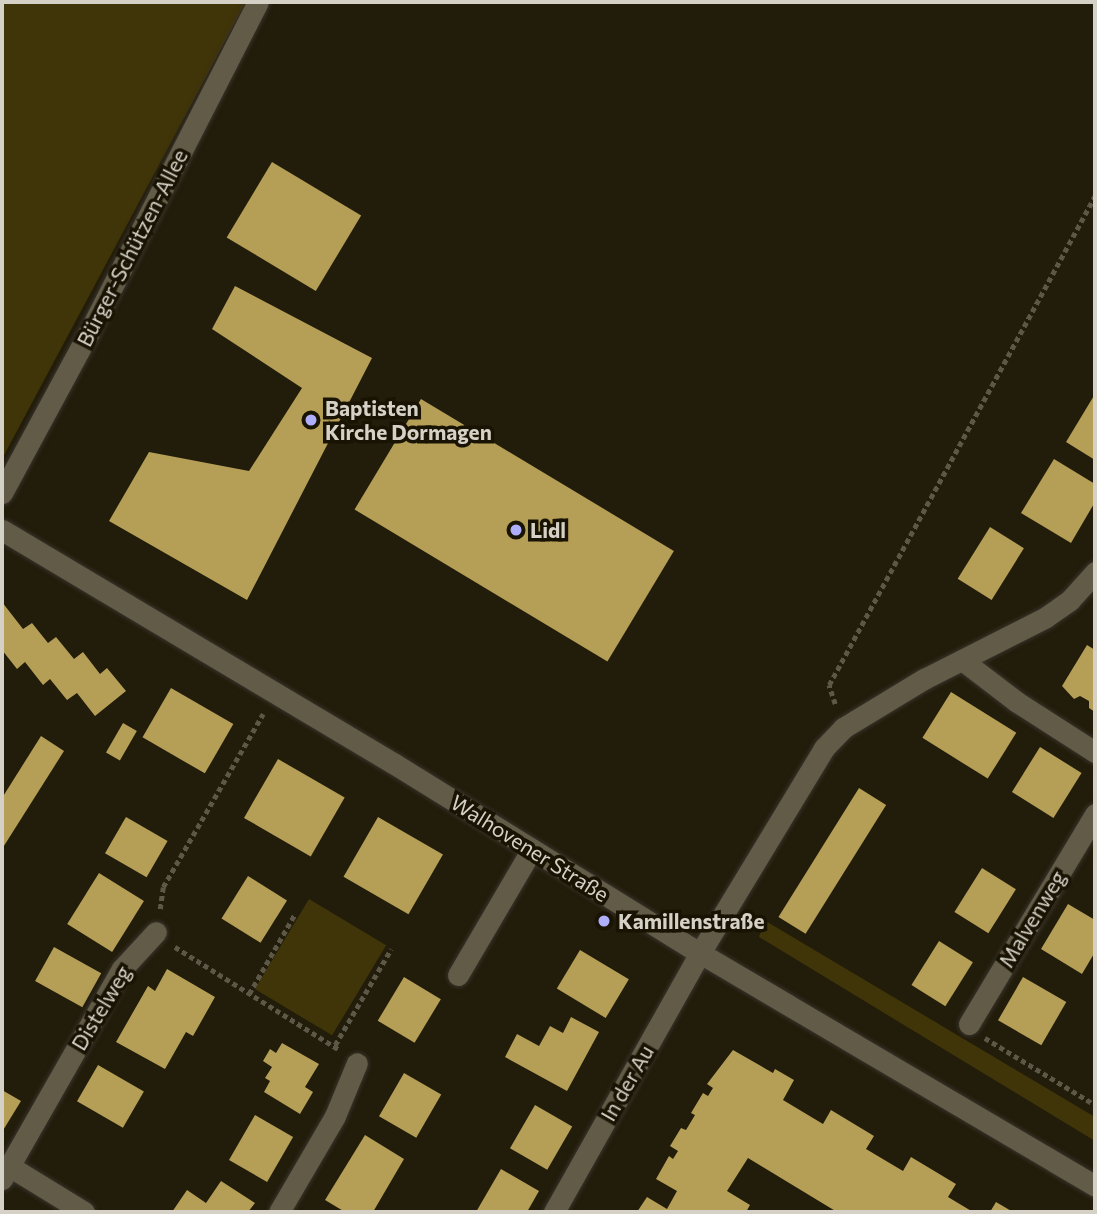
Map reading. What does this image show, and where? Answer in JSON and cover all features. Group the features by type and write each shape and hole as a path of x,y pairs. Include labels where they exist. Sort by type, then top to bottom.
{"street":[{"name":"Bürger-Schützen-Allee","path":"2,493 87,336 258,2"},
{"name":"Walhovener Straße","path":"2,530 700,953 1095,1186"},
{"path":"700,953 824,748 844,728 924,679 1046,617 1070,600 1095,572"},
{"path":"962,660 1017,702 1095,752"},
{"name":"Malvenweg","path":"969,1024 1095,814"},
{"path":"458,975 532,849"},
{"name":"Distelweg","path":"5,1172 121,969 156,932"},
{"name":"In der Au","path":"554,1212 700,953"},
{"path":"279,1212 335,1116 357,1063"},
{"path":"5,1172 85,1212"}],"path":[{"path":"844,728 829,685 1095,196"},
{"path":"275,693 163,887 156,932 249,994 334,1045 357,1063"},
{"path":"249,994 295,914"},
{"path":"334,1045 391,949"},
{"path":"969,1024 984,1038 1095,1105"}],"shaded area":[{"path":"2,2 246,2 2,459"},
{"path":"309,899 386,945 332,1035 255,989"},
{"path":"764,920 1095,1117 1095,1141 759,937"}],"building":[{"path":"272,162 361,216 316,291 227,237"},
{"name":"Baptisten Kirche Dormagen","path":"235,286 372,358 247,600 109,521 149,452 249,471 302,388 212,329"},
{"path":"1095,394 1095,460 1066,442"},
{"name":"Lidl","path":"421,399 674,551 607,662 355,510"},
{"path":"1054,459 1095,484 1095,502 1071,543 1021,513"},
{"path":"990,527 1024,548 992,600 958,579"},
{"path":"2,602 23,629 32,623 48,643 56,637 74,659 83,652 100,674 107,668 126,691 95,716 77,693 67,700 50,679 43,685 25,662 17,669 2,650"},
{"path":"1087,645 1095,650 1095,712 1089,708 1089,701 1080,696 1074,699 1062,686"},
{"path":"171,688 233,724 205,773 142,737"},
{"path":"951,692 1016,733 988,779 922,738"},
{"path":"123,723 137,731 120,760 106,752"},
{"path":"41,736 64,751 2,849 2,798"},
{"path":"1040,747 1082,773 1053,818 1012,792"},
{"path":"278,759 345,798 311,856 244,818"},
{"path":"859,788 886,805 806,934 778,917"},
{"path":"126,817 168,841 147,877 105,853"},
{"path":"378,817 443,854 408,914 344,877"},
{"path":"982,868 1016,889 988,933 954,912"},
{"path":"99,873 144,901 112,952 67,924"},
{"path":"248,876 287,900 261,943 222,918"},
{"path":"1068,904 1095,920 1095,952 1082,974 1041,949"},
{"path":"939,941 973,962 945,1006 911,985"},
{"path":"54,947 101,973 82,1007 35,981"},
{"path":"580,950 629,979 606,1018 557,989"},
{"path":"167,969 215,997 193,1036 186,1032 165,1069 116,1042 148,986 155,991"},
{"path":"404,977 441,999 415,1043 378,1021"},
{"path":"1023,977 1066,1002 1041,1045 998,1020"},
{"path":"571,1017 599,1032 567,1091 505,1057 517,1034 539,1046 550,1026 563,1033"},
{"path":"282,1043 319,1064 305,1087 313,1092 300,1114 264,1092 270,1081 265,1078 272,1067 263,1061 270,1049 276,1053"},
{"path":"733,1050 773,1073 775,1069 794,1080 783,1100 823,1124 831,1110 874,1136 866,1149 903,1171 911,1157 956,1184 948,1197 973,1212 837,1212 748,1158 727,1191 750,1205 746,1212 637,1212 647,1197 667,1209 677,1191 656,1179 669,1156 673,1159 678,1151 670,1146 681,1128 686,1130 695,1115 691,1113 703,1093 708,1096 713,1088 707,1084"},
{"path":"98,1065 144,1092 123,1128 77,1101"},
{"path":"404,1073 441,1094 416,1138 379,1116"},
{"path":"2,1090 21,1101 2,1132"},
{"path":"535,1105 572,1126 547,1170 510,1148"},
{"path":"255,1115 293,1137 267,1182 229,1160"},
{"path":"365,1135 404,1159 373,1212 345,1212 325,1200"},
{"path":"501,1169 539,1191 527,1212 476,1212"},
{"path":"221,1181 255,1203 248,1212 172,1212 187,1190 206,1203"},
{"path":"996,1202 1013,1212 990,1212"}],"place":[{"name":"Baptisten Kirche Dormagen","path":"311,420"},
{"name":"Lidl","path":"516,530"},
{"name":"Kamillenstraße","path":"604,921"}]}
